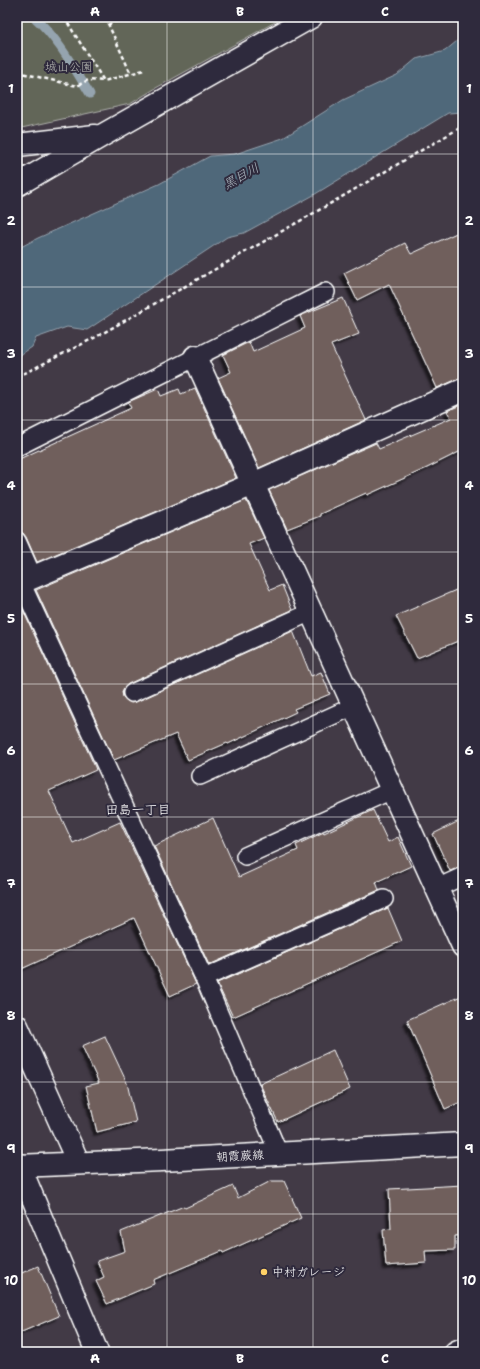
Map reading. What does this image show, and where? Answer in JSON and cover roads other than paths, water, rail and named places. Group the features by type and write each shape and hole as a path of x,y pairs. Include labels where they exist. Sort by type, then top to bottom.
{"street":[{"path":"17,185 311,17"},
{"path":"17,145 103,135"},
{"path":"195,357 463,946"},
{"path":"24,581 253,484 463,390"},
{"path":"17,1026 78,1162"},
{"name":"朝霞蕨線","path":"18,1166 463,1144"},
{"path":"18,1166 97,1352"},
{"path":"456,1352 463,1349"}],"lane":[{"path":"17,447 326,292"},
{"path":"17,541 24,581 204,978 279,1154"},
{"path":"132,693 311,612"},
{"path":"200,776 354,706"},
{"path":"245,856 392,790"},
{"path":"436,888 463,876"},
{"path":"204,978 384,899"}],"water":[{"name":"黒目川","path":"463,36 463,112 448,113 312,196 244,233 227,237 87,330 67,327 36,338 32,347 17,357 17,249 38,238 159,184 210,156 235,154 283,138 343,100 397,75 416,59 445,51"}],"waterway":[{"path":"34,17 58,43 90,94"}],"place":[{"name":"中村ガレージ","path":"264,1272"}],"district":[{"name":"田島一丁目","path":"138,809"}],"park label":[{"name":"城山公園","path":"69,67"}]}
